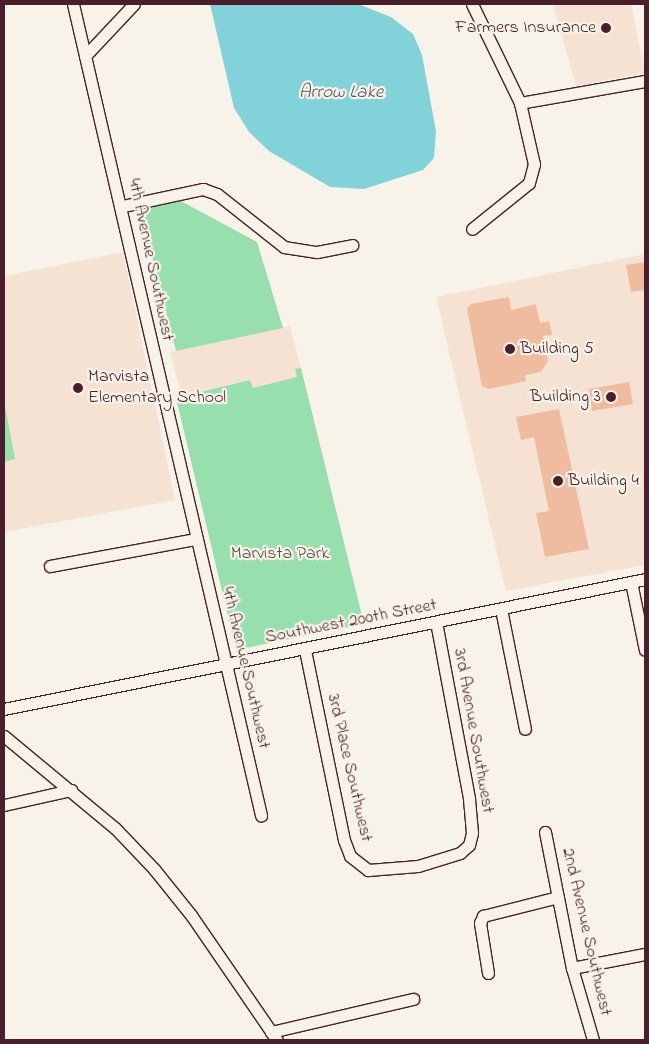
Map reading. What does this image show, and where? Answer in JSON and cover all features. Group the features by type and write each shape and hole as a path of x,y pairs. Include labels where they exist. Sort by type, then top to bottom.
{"street":[{"name":"4th Avenue Southwest","path":"73,4 122,206 155,371 261,815"},
{"path":"85,56 134,4"},
{"path":"472,4 520,103 533,176 472,228"},
{"path":"520,103 645,81"},
{"path":"122,206 202,189 217,194 284,248 317,252 352,245"},
{"path":"50,566 195,539"},
{"name":"Southwest 200th Street","path":"4,709 305,650 645,579"},
{"path":"631,582 645,650"},
{"path":"501,609 525,729"},
{"name":"3rd Avenue Southwest","path":"436,622 472,818 469,845"},
{"name":"3rd Place Southwest","path":"305,650 344,840 350,856 358,865 380,871 445,859 469,845"},
{"path":"4,736 115,828 192,915 274,1036 413,999"},
{"path":"4,806 71,790"},
{"name":"2nd Avenue Southwest","path":"545,832 572,968 594,1040"},
{"path":"488,973 480,923 482,916 558,897"},
{"path":"572,968 645,954"}],"shaded area":[{"path":"553,4 631,4 645,73 576,86"},
{"name":"Marvista Elementary School","path":"123,252 175,500 4,532 4,276"},
{"path":"645,254 645,565 506,591 436,297"},
{"path":"290,326 301,368 295,370 298,377 253,388 250,380 182,397 170,352"}],"green space":[{"path":"181,201 257,242 283,328 176,351 140,209"},
{"name":"Marvista Park","path":"301,368 364,624 236,650 176,398 250,380 253,388 297,377 295,369"},
{"path":"4,401 15,459 4,462"}],"water":[{"name":"Arrow Lake","path":"210,4 358,4 391,17 413,34 422,55 436,131 434,158 423,170 364,189 330,187 269,151 249,132 234,108"}],"building":[{"path":"645,262 645,290 631,292 626,265"},
{"name":"Building 5","path":"509,297 511,310 536,304 540,323 549,321 552,335 543,336 548,361 541,372 525,375 526,381 489,389 482,386 467,309 471,304"},
{"name":"Building 3","path":"629,382 633,404 592,411 589,389"},
{"name":"Building 4","path":"559,409 589,549 545,557 536,513 549,511 534,437 521,440 516,417"}],"place":[{"name":"Farmers Insurance","path":"606,28"},
{"name":"Building 5","path":"510,349"},
{"name":"Marvista Elementary School","path":"78,388"},
{"name":"Building 3","path":"611,397"},
{"name":"Building 4","path":"558,481"}]}
